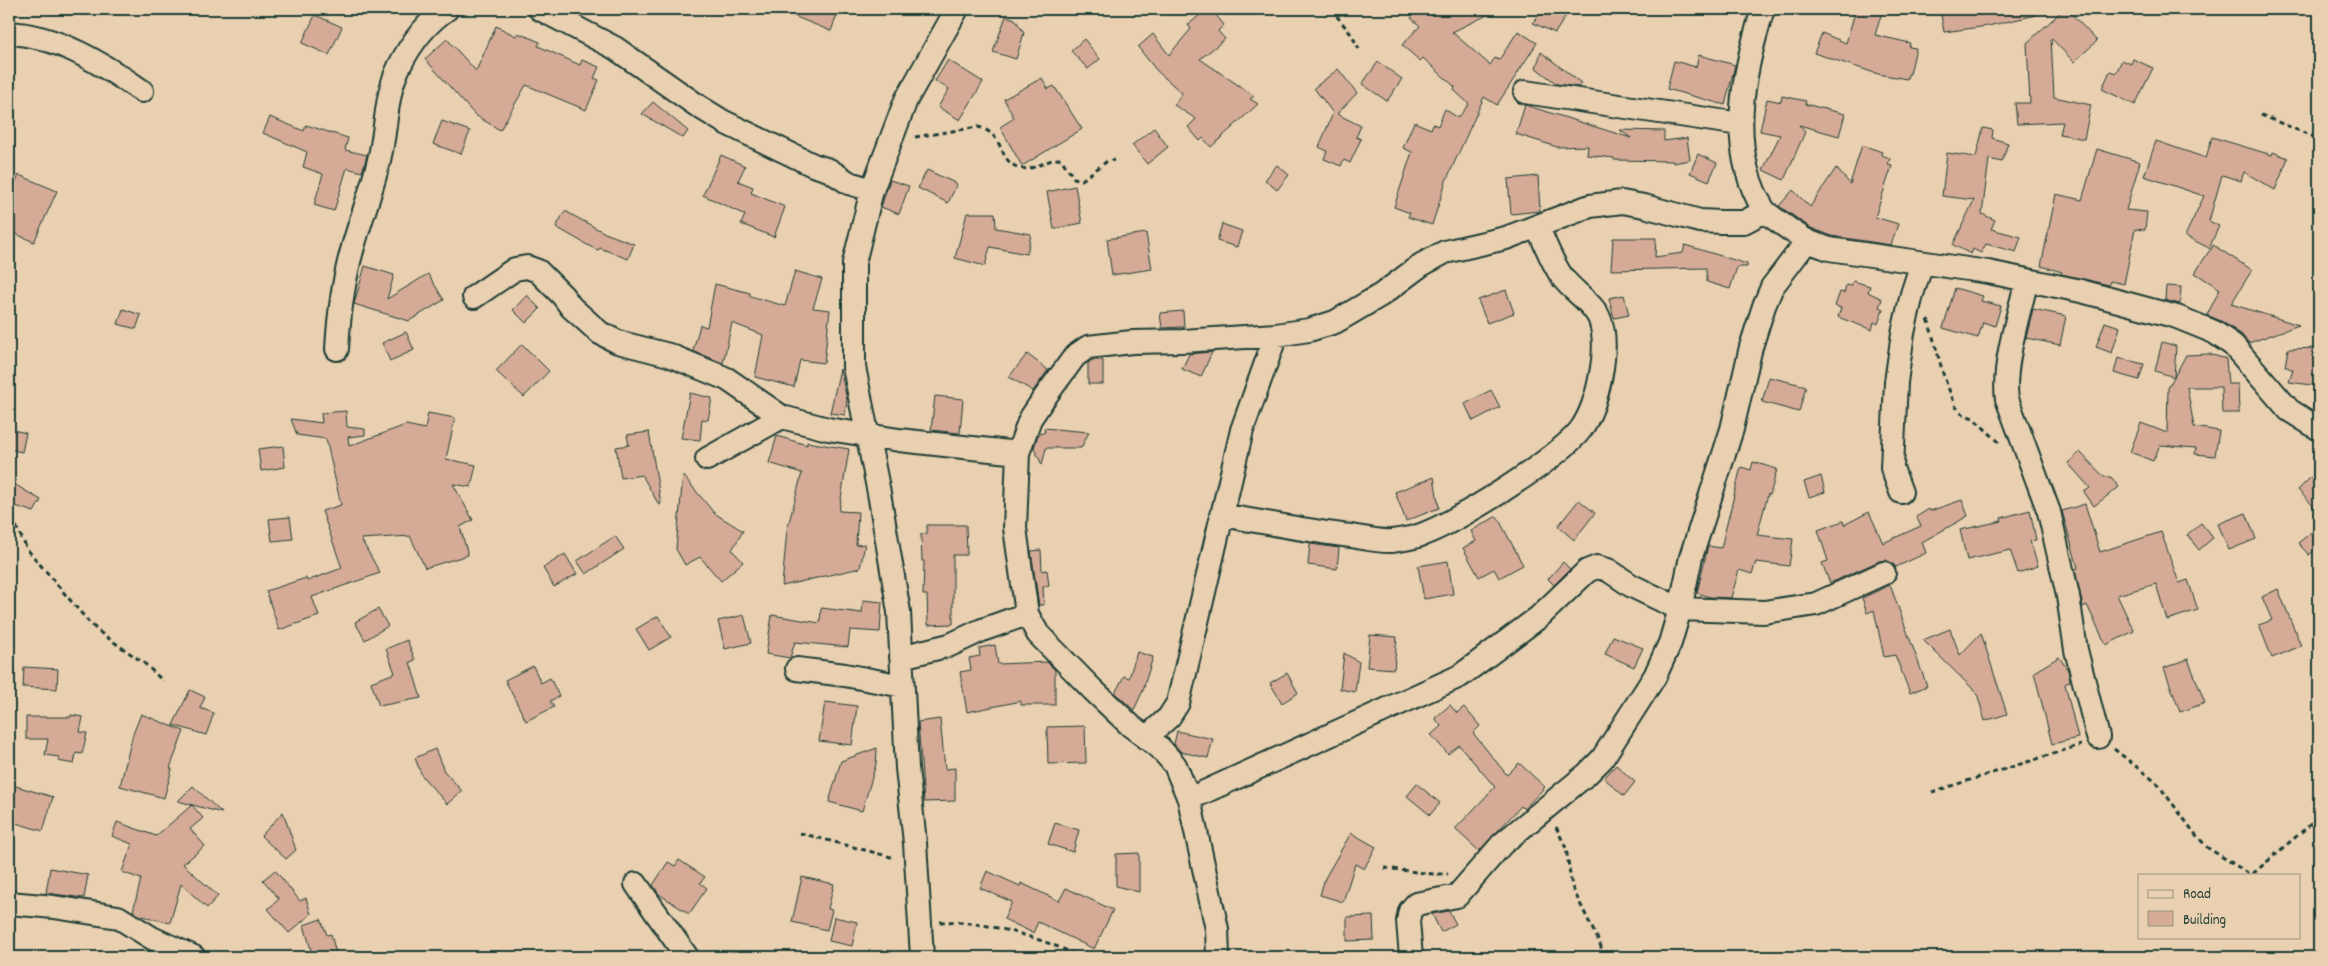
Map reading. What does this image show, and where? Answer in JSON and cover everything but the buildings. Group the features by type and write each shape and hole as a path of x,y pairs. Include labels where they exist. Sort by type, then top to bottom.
{"street":[{"path":"337,349 340,301 353,247 374,185 382,147 390,91 399,67 417,36 433,18 448,9"},
{"path":"540,9 580,18 615,48 724,122 813,165 829,170 849,183 872,190"},
{"path":"922,957 907,768 898,612 868,435 854,368 854,263 872,190 906,100 938,47 957,9"},
{"path":"1763,9 1753,40 1740,124 1743,154 1749,176 1765,211 1807,241 1829,249 1922,264 1949,265 2027,280 2125,302 2177,317 2214,332 2233,345 2289,410 2319,429"},
{"path":"9,33 32,35 51,42 116,74 142,91"},
{"path":"1526,92 1740,124"},
{"path":"1218,957 1217,929 1189,799 1175,765 1160,748 1092,690 1038,634 1027,614 1015,528 1018,452 1030,419 1075,356 1088,347 1132,342 1276,335 1309,330 1335,322 1381,295 1421,265 1445,252 1506,238 1590,206 1622,202 1700,221 1744,222 1765,211"},
{"path":"1221,514 1324,533 1390,541 1415,537 1447,522 1510,486 1568,443 1585,421 1595,398 1602,363 1603,332 1600,318 1562,278 1538,227"},
{"path":"1411,957 1408,921 1410,911 1416,904 1457,896 1502,844 1544,807 1587,774 1602,759 1656,676 1670,643 1680,609 1693,549 1732,429 1751,347 1764,306 1772,287 1807,241"},
{"path":"1901,492 1892,468 1896,382 1903,333 1912,294 1922,264"},
{"path":"474,297 515,268 527,267 538,271 563,296 571,307 600,333 618,342 669,355 727,380 782,417 828,429 868,435 1018,452"},
{"path":"2027,280 2011,351 2005,388 2007,399 2049,512 2068,596 2076,650 2098,737"},
{"path":"1146,738 1169,717 1178,703 1242,430 1276,335"},
{"path":"708,459 782,417"},
{"path":"1189,799 1460,676 1539,617 1587,571 1597,567 1608,570 1632,586 1680,609 1764,612 1794,609 1816,604 1884,573"},
{"path":"901,657 950,645 982,630 1027,614"},
{"path":"797,669 845,675 903,686"},
{"path":"636,884 687,957"},
{"path":"9,903 54,907 118,917 152,938 194,957"}],"path":[{"path":"1331,9 1351,34 1359,49"},
{"path":"2261,115 2319,139"},
{"path":"889,148 915,137 978,127 988,129 996,136 1001,151 1012,164 1019,168 1030,169 1053,158 1061,159 1074,178 1082,180 1106,162 1114,160"},
{"path":"1912,294 1927,312 1944,377 1956,407 1980,424 2002,445"},
{"path":"16,526 27,550 87,620 98,631 144,663 163,681"},
{"path":"1932,792 2054,755 2098,737 2157,783 2208,848 2248,873 2255,872 2319,817"},
{"path":"1544,807 1566,848 1572,887 1584,916 1600,944 1604,957"},
{"path":"800,833 894,858 915,858"},
{"path":"1384,868 1433,874 1454,874"},
{"path":"921,930 939,922 959,921 980,924 1032,939 1082,957"}]}
